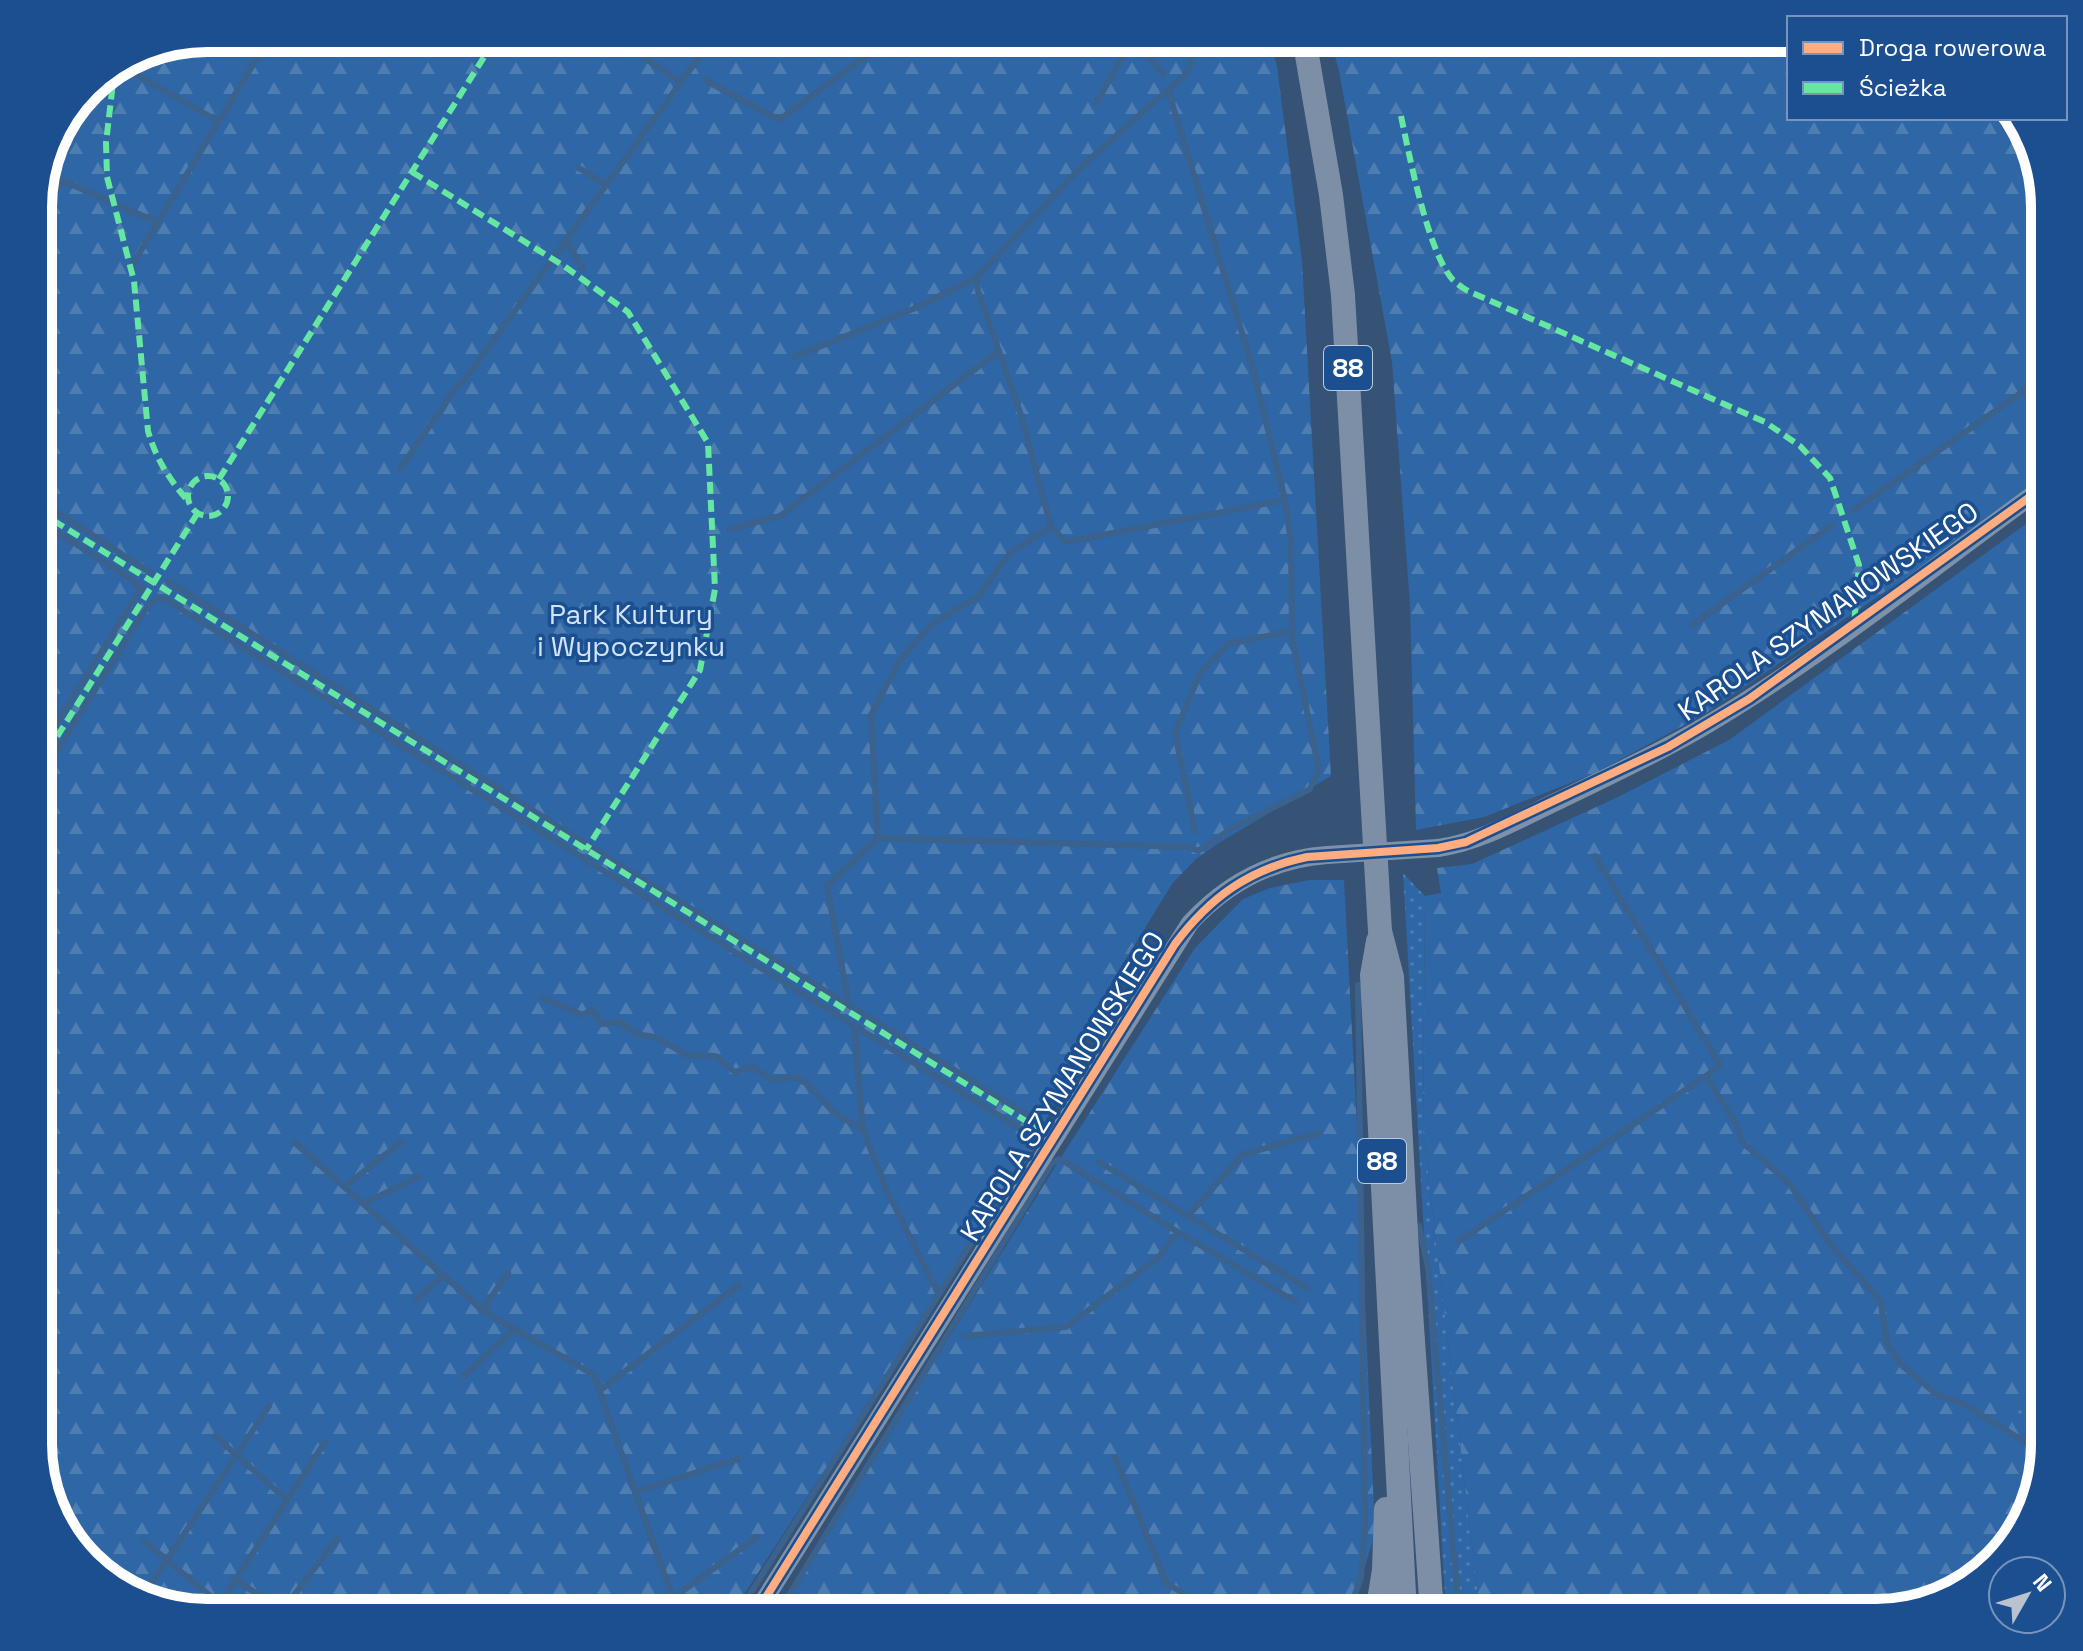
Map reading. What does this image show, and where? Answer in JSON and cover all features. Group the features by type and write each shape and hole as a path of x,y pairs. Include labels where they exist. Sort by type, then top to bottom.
{"main road":[{"name":"88","path":"1306,52 1331,195 1343,295 1380,931 1392,977 1431,1599"},
{"name":"88","path":"1380,931 1372,975 1404,1599"},
{"path":"1379,1599 1384,1570 1386,1491 1395,1391"}],"street":[{"name":"KAROLA SZYMANOWSKIEGO","path":"765,1599 1190,923 1216,897 1250,875 1288,861 1327,855 1438,848 1466,842 1620,771 1708,724 1784,675 2031,496"}],"green space":[{"name":"Park Kultury i Wypoczynku","path":"197,52 1273,52 1302,261 1331,776 1217,844 1195,860 1172,884 1088,1021 1036,1144 741,1599 187,1598 147,1587 121,1573 97,1554 68,1513 57,1484 52,1454 52,197 57,167 68,138 97,97 129,73 147,64"},
{"path":"1334,52 1787,52 1787,120 2004,120 2023,157 2030,187 2031,486 1942,553 1703,715 1595,773 1484,817 1416,830 1410,605 1392,362"},
{"path":"2031,520 2031,1392 2005,1413 2031,1429 2030,1464 2015,1513 1993,1546 1962,1573 1926,1591 1876,1599 1478,1599 1423,1130 1425,896 1441,893 1437,868 1472,864 1618,797 1729,740"},
{"path":"1403,873 1425,896 1423,1130 1478,1599 1445,1599"},
{"path":"1309,880 1344,880 1375,1533 1355,1599 787,1599 1195,948 1243,899 1270,888"},
{"path":"2031,1392 2031,1429 2004,1414"}],"waterway":[{"path":"131,267 261,52"},
{"path":"635,52 681,82"},
{"path":"400,469 457,386 466,378 703,52"},
{"path":"705,80 779,120 872,52"},
{"path":"1096,103 1126,52"},
{"path":"1146,52 1163,75"},
{"path":"1185,52 1193,55"},
{"path":"1192,52 1192,61 1186,74 1082,166 976,278 978,291 1021,415 1051,527 1066,542 1285,500"},
{"path":"131,72 218,121"},
{"path":"849,1005 827,886 878,838 1190,847 1198,851 1231,829 1310,789 1319,770 1292,638 1291,542 1285,500 1253,369 1168,90"},
{"path":"579,168 606,185"},
{"path":"55,177 157,222"},
{"path":"52,197 64,181"},
{"path":"566,240 583,269"},
{"path":"794,357 913,309 976,278"},
{"path":"730,529 780,516 999,351"},
{"path":"1854,510 2031,386"},
{"path":"52,509 151,573"},
{"path":"1692,625 1831,526"},
{"path":"878,838 871,715 899,661 933,623 978,597 1010,553 1051,527"},
{"path":"52,529 131,579 141,590"},
{"path":"168,581 610,859 1036,1120"},
{"path":"52,731 142,587"},
{"path":"52,759 147,607 155,599 163,598 1037,1139 747,1599"},
{"path":"1195,831 1175,733 1200,673 1228,644 1292,631"},
{"path":"1595,856 1720,1065 1706,1076 1736,1124 1742,1142 1789,1183 1830,1244 1873,1292 1881,1304 1887,1343 1900,1364 1935,1393 1967,1406 2031,1446"},
{"path":"1353,1599 1361,1578 1365,1524 1358,985"},
{"path":"542,998 583,1015 592,1009 602,1024 620,1022 636,1034 655,1037 687,1055 715,1056 735,1072 753,1067 772,1080 794,1077 808,1084 833,1112 863,1130 887,1191 939,1295"},
{"path":"854,1026 863,1130"},
{"path":"1459,1241 1706,1076"},
{"path":"1188,1216 1242,1155 1319,1133"},
{"path":"294,1142 482,1310 594,1375 673,1599"},
{"path":"344,1187 401,1142"},
{"path":"787,1599 1052,1163 1060,1159 1178,1232 1158,1258 1066,1327 965,1336"},
{"path":"1099,1162 1307,1288"},
{"path":"363,1204 418,1177"},
{"path":"1419,1226 1428,1268 1458,1599"},
{"path":"1178,1232 1296,1302"},
{"path":"482,1310 508,1273"},
{"path":"416,1300 443,1276"},
{"path":"599,1391 739,1285"},
{"path":"464,1376 514,1329"},
{"path":"149,1588 269,1406"},
{"path":"215,1436 287,1500"},
{"path":"223,1599 325,1442"},
{"path":"1115,1457 1166,1583 1193,1599"},
{"path":"635,1492 738,1459"},
{"path":"673,1598 757,1537"},
{"path":"291,1599 337,1539"},
{"path":"144,1541 214,1599"},
{"path":"235,1579 264,1599"}],"marked path":[{"path":"219,479 487,52"},
{"path":"113,84 106,143 107,177 134,281 148,431 164,468 188,501"},
{"path":"1401,116 1414,177 1435,248 1456,283 1765,422 1800,446 1830,478 1859,565 1854,625"},
{"path":"412,172 564,266 628,312 708,443 715,589 700,670 586,850"},
{"path":"208,476 222,482 228,496 222,510 208,516 194,510 188,496 194,482 208,476"},
{"path":"52,745 197,514"},
{"path":"52,520 1055,1139"}],"cycle path":[{"path":"765,1599 1175,944 1216,899 1267,869 1307,857 1438,848 1466,842 1668,747 1749,699 2031,496"}]}
